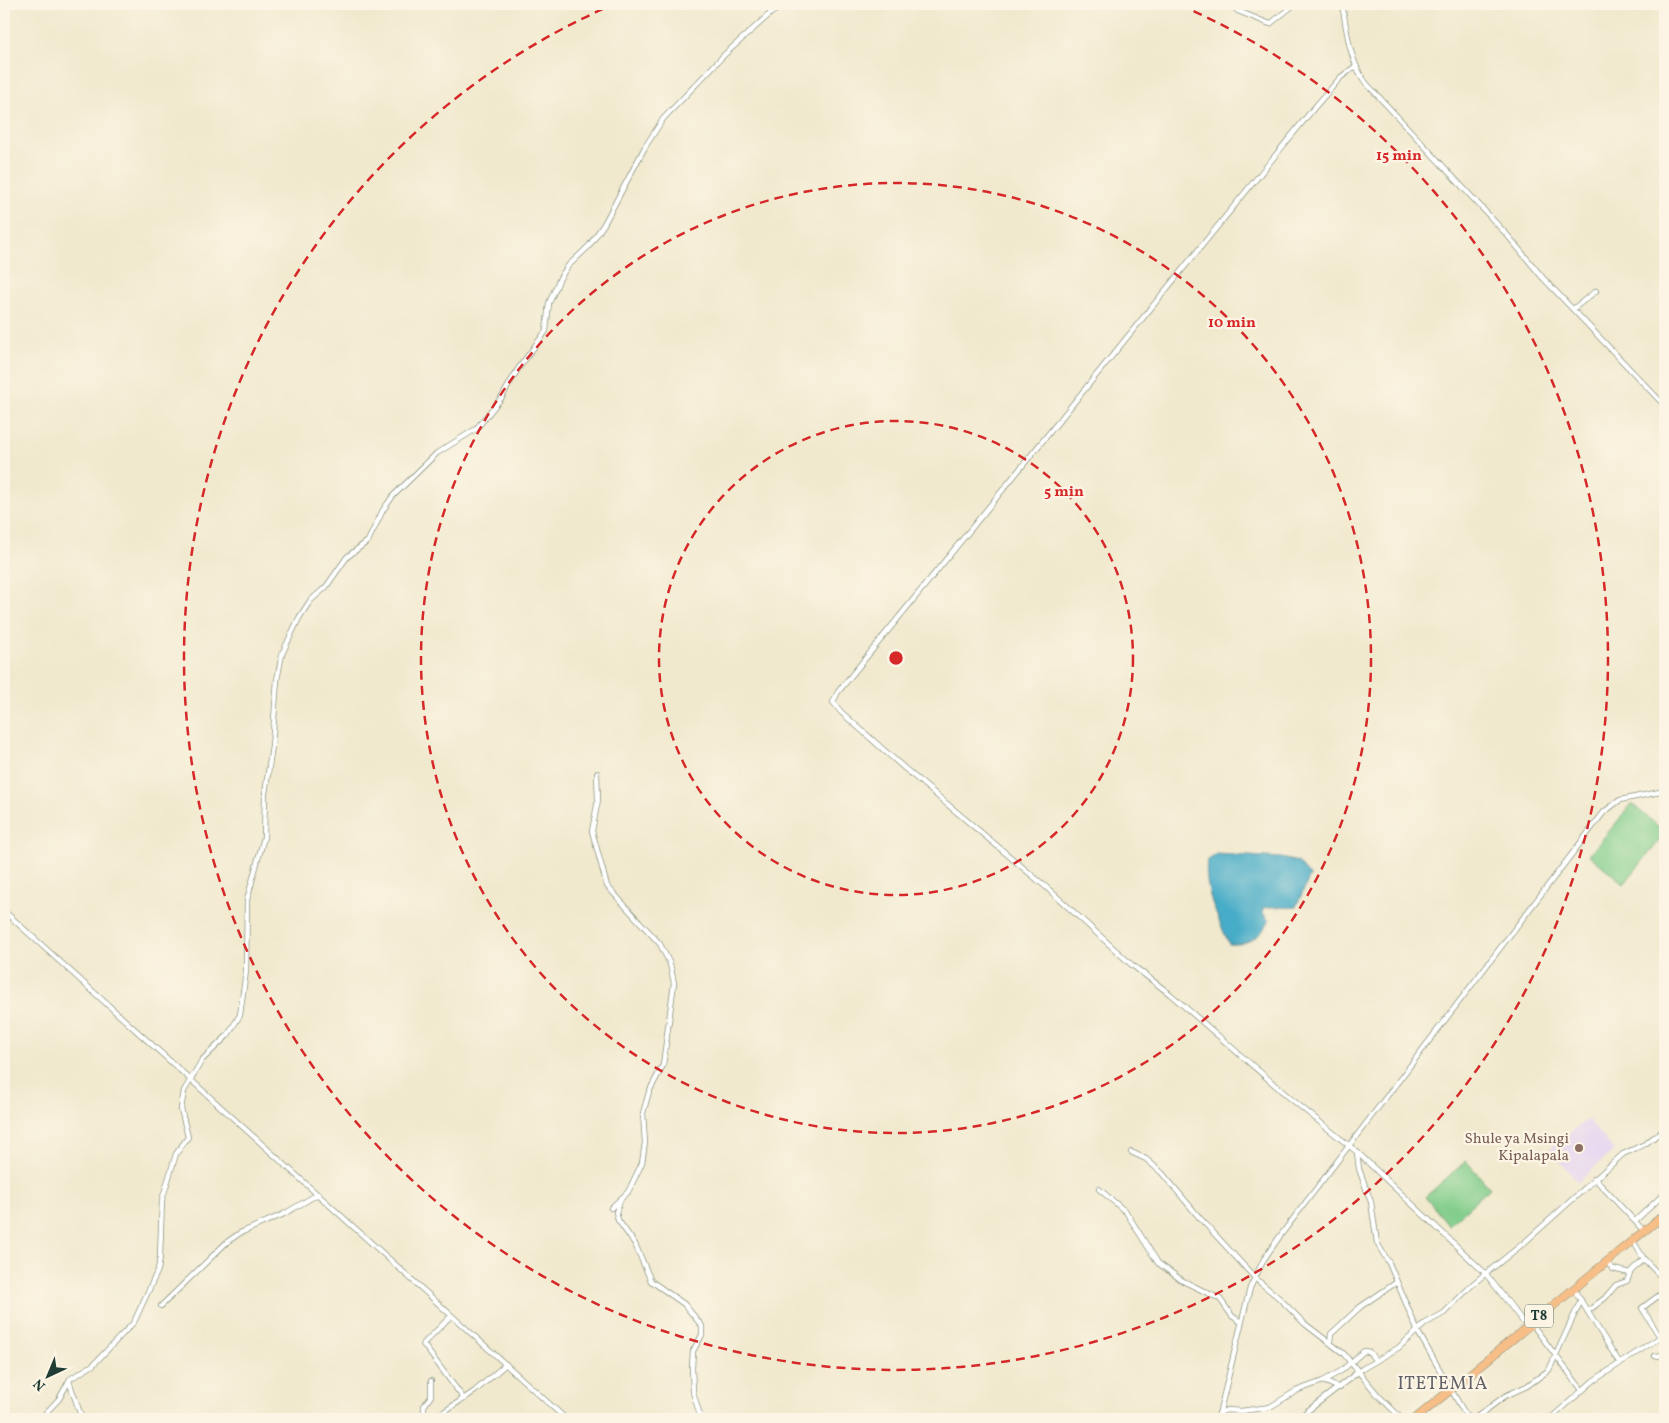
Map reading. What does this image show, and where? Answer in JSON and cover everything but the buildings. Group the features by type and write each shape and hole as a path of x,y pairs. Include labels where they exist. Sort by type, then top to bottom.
{"highway":[{"name":"T8","path":"1415,1419 1665,1214"}],"street":[{"path":"40,1419 59,1399 68,1381 93,1365 132,1326 155,1278 160,1257 162,1200 176,1154 188,1137 181,1104 184,1091 202,1060 228,1036 240,1016 246,971 247,900 264,837 265,794 272,746 277,680 282,654 299,618 314,596 326,587 347,557 368,540 383,510 394,496 437,453 476,429 502,397 518,369 546,330 549,303 560,278 568,266 589,246 604,224 645,147 664,119 725,54 771,13 786,4"},
{"path":"1229,4 1238,11 1270,24 1295,4"},
{"path":"1342,4 1350,49 1362,78 1573,309 1665,406"},
{"path":"1356,66 1341,77 1314,108 833,699 835,706 841,712 903,767 1046,887 1132,965 1170,994 1357,1152 1456,1243 1486,1274 1555,1355 1582,1390"},
{"path":"1573,309 1596,291"},
{"path":"597,773 598,800 592,831 607,886 660,944 670,964 674,983 664,1062 649,1092 643,1113 645,1143 642,1163 628,1192 611,1208"},
{"path":"1218,1419 1250,1288 1256,1279 1261,1265 1280,1236 1607,808 1620,800 1665,791"},
{"path":"4,910 192,1079 370,1244 413,1278 451,1316 566,1419"},
{"path":"1297,1419 1340,1388 1358,1372 1398,1348 1454,1304 1594,1178 1623,1154 1645,1144 1665,1129"},
{"path":"1131,1152 1146,1159 1162,1173 1199,1217 1256,1279 1279,1298 1305,1324 1330,1342 1402,1419"},
{"path":"1357,1152 1359,1169 1371,1202 1377,1243 1397,1282 1418,1332 1431,1357 1452,1388 1468,1419"},
{"path":"1594,1178 1644,1232"},
{"path":"1099,1189 1126,1212 1158,1263 1183,1281 1220,1299 1232,1316 1241,1322"},
{"path":"161,1306 231,1239 284,1214 318,1194"},
{"path":"1635,1221 1665,1194"},
{"path":"621,1199 616,1212 618,1220 635,1244 651,1281 684,1304 702,1326 702,1335 694,1351 692,1368 693,1392 701,1419"},
{"path":"1657,1220 1665,1232"},
{"path":"1633,1241 1644,1259 1665,1281"},
{"path":"1588,1311 1605,1298 1616,1285 1627,1281 1630,1273 1644,1259"},
{"path":"1606,1262 1614,1269 1630,1273"},
{"path":"1330,1342 1331,1334 1360,1307 1397,1282"},
{"path":"1573,1288 1619,1362"},
{"path":"1550,1419 1582,1390 1619,1362 1663,1336 1642,1308 1665,1291"},
{"path":"1474,1419 1504,1396 1543,1375 1552,1365 1581,1300"},
{"path":"451,1316 423,1344 464,1400"},
{"path":"1219,1413 1227,1410 1241,1411 1270,1407 1296,1391 1323,1381 1341,1371 1364,1351 1369,1352 1376,1361"},
{"path":"1655,1356 1665,1355"},
{"path":"433,1419 464,1400 506,1364"},
{"path":"68,1381 82,1419"},
{"path":"424,1419 424,1406 431,1396 430,1381"},
{"path":"1323,1381 1340,1388"}],"shaded area":[{"path":"1588,1119 1614,1150 1578,1182 1549,1149"}],"green space":[{"path":"1632,804 1665,834 1624,884 1589,855"},
{"path":"1466,1161 1490,1188 1449,1225 1425,1197"}],"water":[{"path":"1217,854 1281,858 1298,862 1310,876 1296,907 1263,908 1263,913 1269,921 1262,932 1247,942 1229,944 1212,904 1207,883 1207,861"}],"place":[{"name":"Shule ya Msingi Kipalapala","path":"1579,1148"}],"district":[{"name":"ITETEMIA","path":"1443,1384"}]}
